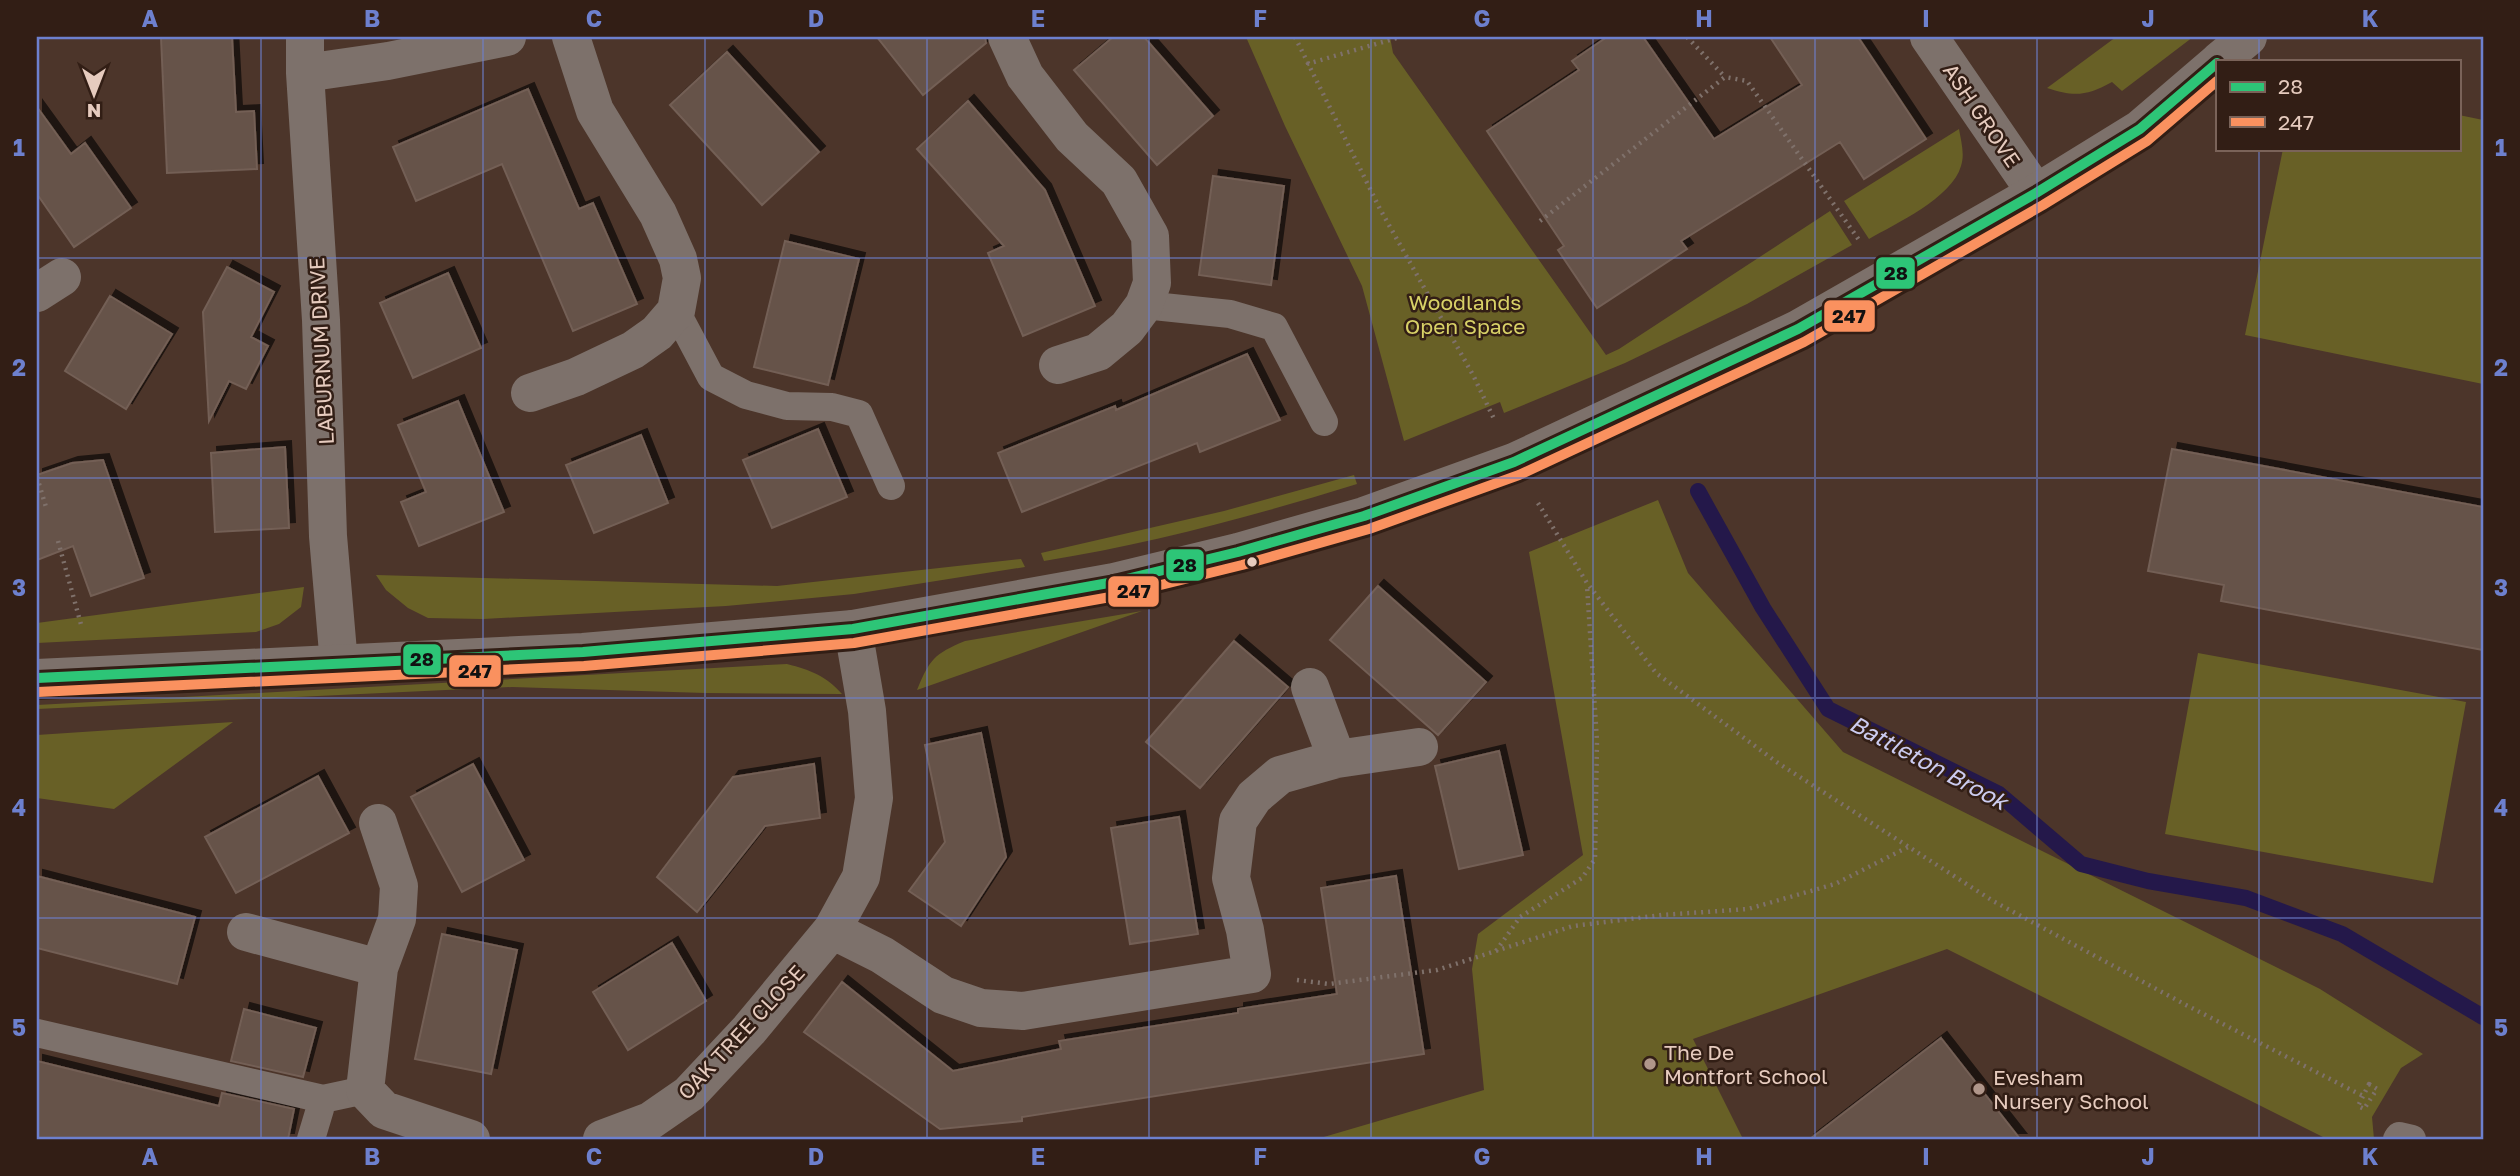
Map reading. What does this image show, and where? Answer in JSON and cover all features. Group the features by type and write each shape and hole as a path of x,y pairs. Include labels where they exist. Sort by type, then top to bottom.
{"street":[{"path":"305,55 388,61 507,37"},
{"path":"530,393 576,377 634,350 657,333 676,311 682,278 678,259 658,214 595,111 571,37"},
{"path":"1007,37 1025,76 1072,137 1119,181 1150,236 1152,283 1144,305 1127,328 1098,352 1058,365"},
{"name":"ASH GROVE","path":"1929,37 2036,193"},
{"path":"2220,60 2248,37"},
{"name":"LABURNUM DRIVE","path":"305,55 321,320 328,536 339,664"},
{"path":"37,678 583,652 853,629 1114,582 1238,552 1364,516 1514,462 1798,330 2036,193 2140,129 2216,64"},
{"name":"OAK TREE CLOSE","path":"602,1139 650,1121 689,1094 749,1030 832,930 861,877 874,798 867,711 853,629"},
{"path":"1310,687 1336,759"},
{"path":"832,930 882,955 943,995 981,1008 1023,1011 1252,974 1245,930 1231,878 1238,821 1254,797 1280,775 1336,759 1419,747"},
{"path":"378,823 399,886 397,919 379,968 365,1090 384,1110 471,1139"},
{"path":"246,932 379,968"}],"lane":[{"path":"1144,305 1230,314 1274,327 1324,422"},
{"path":"676,311 711,377 746,395 787,406 832,407 859,414 891,486"},
{"path":"37,1033 323,1099 365,1090"},
{"path":"311,1139 323,1099"},
{"path":"2397,1139 2399,1136 2412,1139"}],"path":[{"path":"1295,37 1381,209 1473,375 1514,462 1587,583 1656,673 1778,763 1993,901 2363,1096"},
{"path":"1307,64 1400,37"},
{"path":"1687,37 1725,77 1747,81 1886,278"},
{"path":"1541,221 1725,77"},
{"path":"37,477 46,507"},
{"path":"58,541 95,676"},
{"path":"1496,951 1520,916 1582,878 1595,859 1597,741 1587,583"},
{"path":"1252,974 1329,984 1437,970 1573,926 1662,915 1748,909 1835,884 1909,847"},
{"path":"2370,1084 2376,1089 2364,1109 2358,1106 2363,1096 2370,1084"}],"green space":[{"name":"Woodlands Open Space","path":"1246,37 1390,37 1393,53 1606,355 1830,211 1852,245 1747,304 1625,363 1504,413 1500,402 1404,441 1362,286 1285,126"},
{"path":"2116,37 2193,37 2122,91 2112,82 2080,94 2047,88"},
{"path":"2460,115 2483,120 2483,384 2245,335 2283,150 2460,150"},
{"path":"1959,129 1962,161 1956,178 1921,209 1869,239 1844,201"},
{"path":"1354,475 1357,484 1202,528 1044,561 1041,553 1224,511"},
{"path":"1658,500 1688,573 1843,752 2320,989 2423,1054 2401,1068 2372,1117 2374,1139 2327,1139 1947,949 1693,1039 1743,1139 1317,1139 1484,1090 1472,969 1478,934 1583,855 1529,552"},
{"path":"1021,559 1025,567 854,594 726,606 483,619 428,618 408,608 386,590 376,575 777,586"},
{"path":"304,587 301,607 279,624 256,632 37,643 37,623"},
{"path":"1142,611 917,690 934,659 965,641"},
{"path":"2198,653 2466,702 2433,883 2165,834"},
{"path":"787,664 818,674 842,694 512,687 37,709 37,705"},
{"path":"233,722 114,809 37,798 37,735"}],"building":[{"path":"161,37 232,37 236,112 254,111 257,169 167,173"},
{"path":"877,37 985,37 986,43 923,95"},
{"path":"1113,37 1144,37 1213,116 1157,165 1074,70"},
{"path":"1607,37 1643,37 1714,139 1802,85 1770,37 1858,37 1926,139 1864,179 1840,142 1681,241 1687,249 1597,308 1558,250 1564,246 1487,131 1579,70 1572,61"},
{"path":"727,52 819,152 762,205 670,105"},
{"path":"528,89 579,209 593,203 637,304 573,331 502,164 416,201 393,147"},
{"path":"968,101 1045,190 1095,306 1023,336 988,253 1004,246 917,149"},
{"path":"37,107 71,154 85,143 131,208 74,247 37,194"},
{"path":"1213,176 1284,186 1271,285 1199,275"},
{"path":"785,241 859,259 828,385 754,367"},
{"path":"227,267 274,292 251,337 268,346 246,389 229,381 209,421 203,312"},
{"path":"448,273 481,348 413,378 380,303"},
{"path":"110,296 172,334 126,409 65,371"},
{"path":"1247,354 1280,420 1200,452 1197,443 1022,512 998,453 1115,406 1116,410"},
{"path":"458,401 504,512 419,546 401,502 426,492 398,425"},
{"path":"818,429 847,497 772,528 743,460"},
{"path":"641,435 668,503 594,533 566,465"},
{"path":"285,447 289,528 215,532 211,453"},
{"path":"2172,449 2483,507 2483,650 2221,601 2224,585 2148,571"},
{"path":"103,460 144,578 91,596 73,546 37,560 37,475 72,463"},
{"path":"1378,586 1486,682 1438,735 1330,640"},
{"path":"1234,641 1288,687 1200,788 1146,742"},
{"path":"981,733 1006,857 961,926 909,891 945,842 925,745"},
{"path":"1499,751 1523,855 1459,869 1435,766"},
{"path":"473,764 524,860 462,892 411,797"},
{"path":"814,764 820,818 765,826 697,912 657,877 733,777"},
{"path":"318,776 349,833 236,893 205,837"},
{"path":"1179,817 1198,934 1130,944 1111,828"},
{"path":"37,876 195,917 177,984 37,948"},
{"path":"1396,876 1424,1054 1022,1117 1022,1121 940,1129 804,1032 842,982 953,1071 1061,1049 1059,1041 1238,1013 1238,1009 1337,994 1321,888"},
{"path":"442,934 517,950 491,1074 415,1059"},
{"path":"672,943 706,1001 628,1050 593,992"},
{"path":"244,1009 316,1028 303,1077 231,1061"},
{"path":"1941,1038 2020,1139 1810,1139"},
{"path":"37,1061 219,1106 222,1093 294,1109 288,1139 37,1139"}],"waterway":[{"name":"Battleton Brook","path":"1698,491 1763,608 1828,709 1999,794 2081,864 2148,881 2246,898 2342,934 2483,1017"}],"transit line":[{"name":"28","path":"37,678 583,652 853,629 1114,582 1238,552 1364,516 1514,462 1798,329 2036,193 2140,129 2216,64"},
{"name":"247","path":"38,692 584,666 854,643 1116,596 1242,565 1369,529 1519,475 1804,342 2043,205 2147,141 2216,82"}],"place":[{"name":"The De Montfort School","path":"1650,1064"},
{"name":"Evesham Nursery School","path":"1979,1089"}]}
